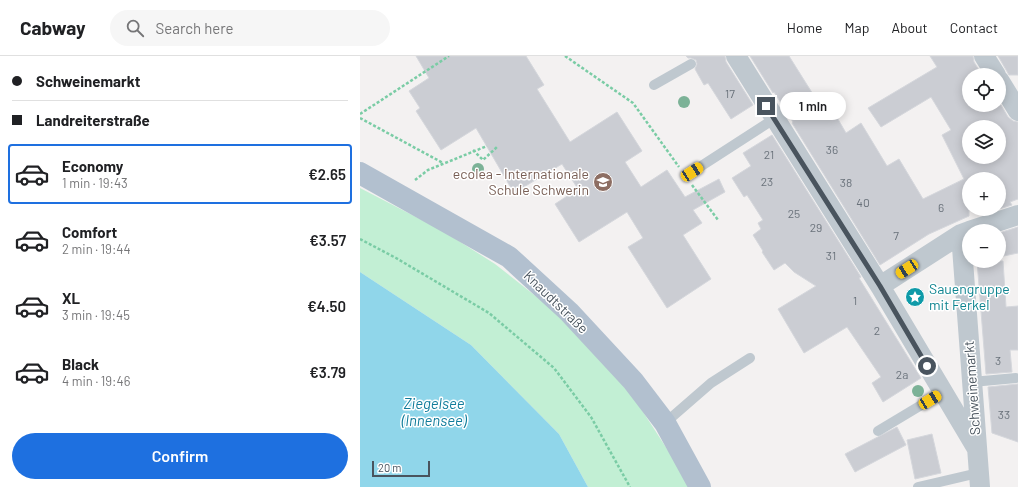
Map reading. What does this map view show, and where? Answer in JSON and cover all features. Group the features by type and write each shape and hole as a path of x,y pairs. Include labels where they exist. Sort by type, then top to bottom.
{"main road":[{"name":"Knaudtstraße","path":"360,174 508,257 569,312 633,381 665,423 700,487"}],"street":[{"name":"Schweinemarkt","path":"736,56 880,286 977,449"},
{"path":"984,56 992,68"},
{"path":"1006,91 1018,111"},
{"path":"990,224 1018,215"},
{"path":"880,286 962,235"},
{"name":"Schweinemarkt","path":"967,268 972,382 977,449"},
{"path":"977,449 979,480"}],"lane":[{"path":"654,85 691,64"},
{"path":"687,172 774,118"},
{"path":"665,423 711,383 750,358"},
{"path":"972,382 1016,378"},
{"path":"878,431 943,392"},
{"path":"918,487 979,480"}],"path":[{"path":"360,114 449,56"},
{"path":"566,56 633,103 687,172"},
{"path":"360,118 443,163"},
{"path":"414,181 428,170 473,150 487,146"},
{"path":"473,150 483,160 497,148"},
{"path":"691,183 718,220"},
{"path":"360,239 396,258 489,313 554,368 591,417 630,487"}],"green space":[{"path":"360,188 443,231 495,264 552,309 632,395 682,472 689,487 588,487 559,434 471,345 360,272"}],"water":[{"name":"Ziegelsee (Innensee)","path":"360,272 471,345 559,434 588,487 360,487"}],"building":[{"name":"ecolea - Internationale Schule Schwerin","path":"416,56 526,56 544,85 537,89 570,142 617,112 642,151 625,162 641,187 667,170 685,197 719,179 725,192 693,210 702,223 683,235 711,279 667,308 628,247 643,238 627,212 579,242 555,204 578,189 562,164 514,193 476,128 441,150 416,111 420,108 409,91 429,78"},
{"path":"686,56 725,56 726,62 753,105 731,119 708,83 704,85 695,69 697,64 696,60"},
{"path":"750,56 789,56 821,107 828,102 846,133 861,123 887,166 899,159 923,199 962,180 962,216 969,216 929,234 880,265 774,92 773,93"},
{"path":"930,56 973,56 974,62 978,68 962,68 962,112 1005,112 1013,121 1018,122 1018,199 1010,202 1012,205 1006,207 1006,172 962,172 962,175 942,135 951,130 931,97 881,127 868,108 937,67"},
{"path":"998,56 1018,56 1018,75 1009,75"},
{"path":"772,135 861,277 859,278 921,378 883,402 872,383 881,377 847,327 804,353 778,309 816,286 794,272 785,263 774,270 753,235 761,229 758,223 763,220 747,195 744,197 732,178 751,166 743,153"},
{"path":"1018,227 1018,253 1006,256 1006,231"},
{"path":"978,268 1003,268 1006,307 1018,306 1018,350 1010,350 1012,372 986,374"},
{"path":"1018,384 1018,442 992,433 988,387"},
{"path":"897,427 906,445 855,472 845,454"},
{"path":"932,434 941,473 915,479 907,440"}],"place":[{"name":"ecolea - Internationale Schule Schwerin","path":"603,182"},
{"name":"Sauengruppe mit Ferkel","path":"915,297"}],"route":[{"path":"766,106 880,286 927,366"}]}
